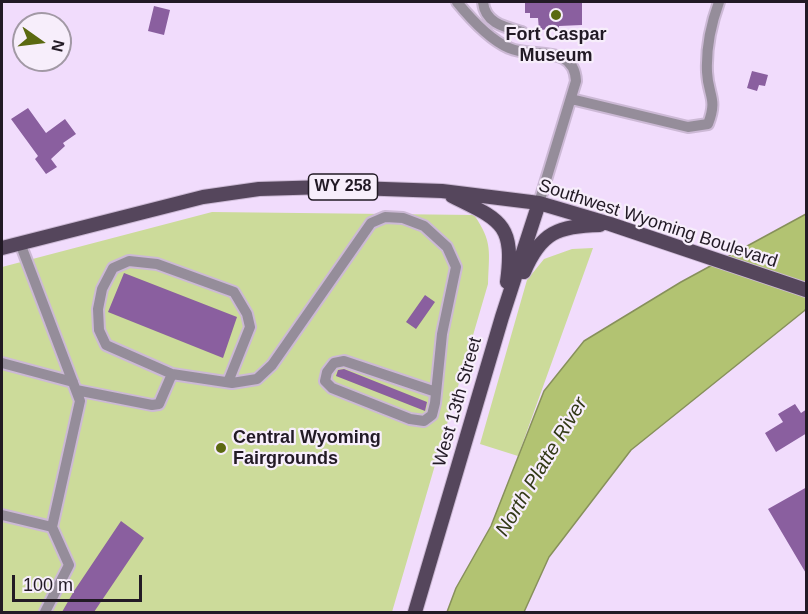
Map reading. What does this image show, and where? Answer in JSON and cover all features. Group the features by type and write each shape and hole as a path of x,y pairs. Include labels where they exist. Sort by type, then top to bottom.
{"main road":[{"name":"Southwest Wyoming Boulevard","path":"2,248 203,197 259,189 327,187 442,191 539,202 807,290"},
{"path":"442,191 492,215 501,224 508,243 509,263 502,317"},
{"name":"West 13th Street","path":"415,612 502,317 539,202"},
{"path":"502,317 529,261 550,233 584,225 610,224"}],"street":[{"path":"457,2 491,36 509,48 517,52 556,55 571,64 576,72 571,99 539,202"},
{"path":"483,2 485,12 491,20 502,27 522,32"},
{"path":"571,99 688,127 708,124 713,110 712,93 707,74 710,34 719,2"},
{"path":"228,382 250,327 247,314 234,292 158,264 129,261 113,268 102,289 98,309 99,330 106,345 172,374 228,382 257,378 272,365 371,224 385,217 403,218 424,226 447,247 456,267 442,334 436,392 432,415 424,421 410,419 343,393 332,388 325,381 327,372 334,363 344,361 436,392"},
{"path":"20,243 80,401 52,527 69,565 45,612"},
{"path":"2,363 74,386 152,405 159,404 172,374"},
{"path":"2,515 52,527"}],"shaded area":[{"name":"Central Wyoming Fairgrounds","path":"212,212 474,215 480,224 487,240 488,284 392,612 2,612 2,267"},
{"path":"593,248 518,456 480,444 527,280 544,259 572,249"}],"water":[{"name":"North Platte River","path":"806,214 806,309 631,450 549,557 524,612 447,612 456,588 491,526 544,391 584,341 681,282"}],"building":[{"name":"Fort Caspar Museum","path":"525,2 582,2 582,25 539,30 538,18 530,18 530,13 525,13"},
{"path":"154,6 170,10 164,35 148,31"},
{"path":"752,71 768,75 765,86 759,85 757,91 747,88"},
{"path":"28,108 46,133 65,119 76,134 63,143 65,146 51,159 57,167 46,174 35,159 38,156 11,119"},
{"path":"124,273 237,317 223,358 108,312"},
{"path":"425,295 435,302 416,329 406,322"},
{"path":"344,369 427,402 425,411 336,376 338,370"},
{"path":"795,404 801,413 807,409 807,433 776,452 765,433 783,422 778,414"},
{"path":"807,487 807,575 768,509"},
{"path":"121,521 144,538 94,612 62,612 74,591"}],"place":[{"name":"Fort Caspar Museum","path":"556,15"},
{"name":"Central Wyoming Fairgrounds","path":"221,448"}]}
